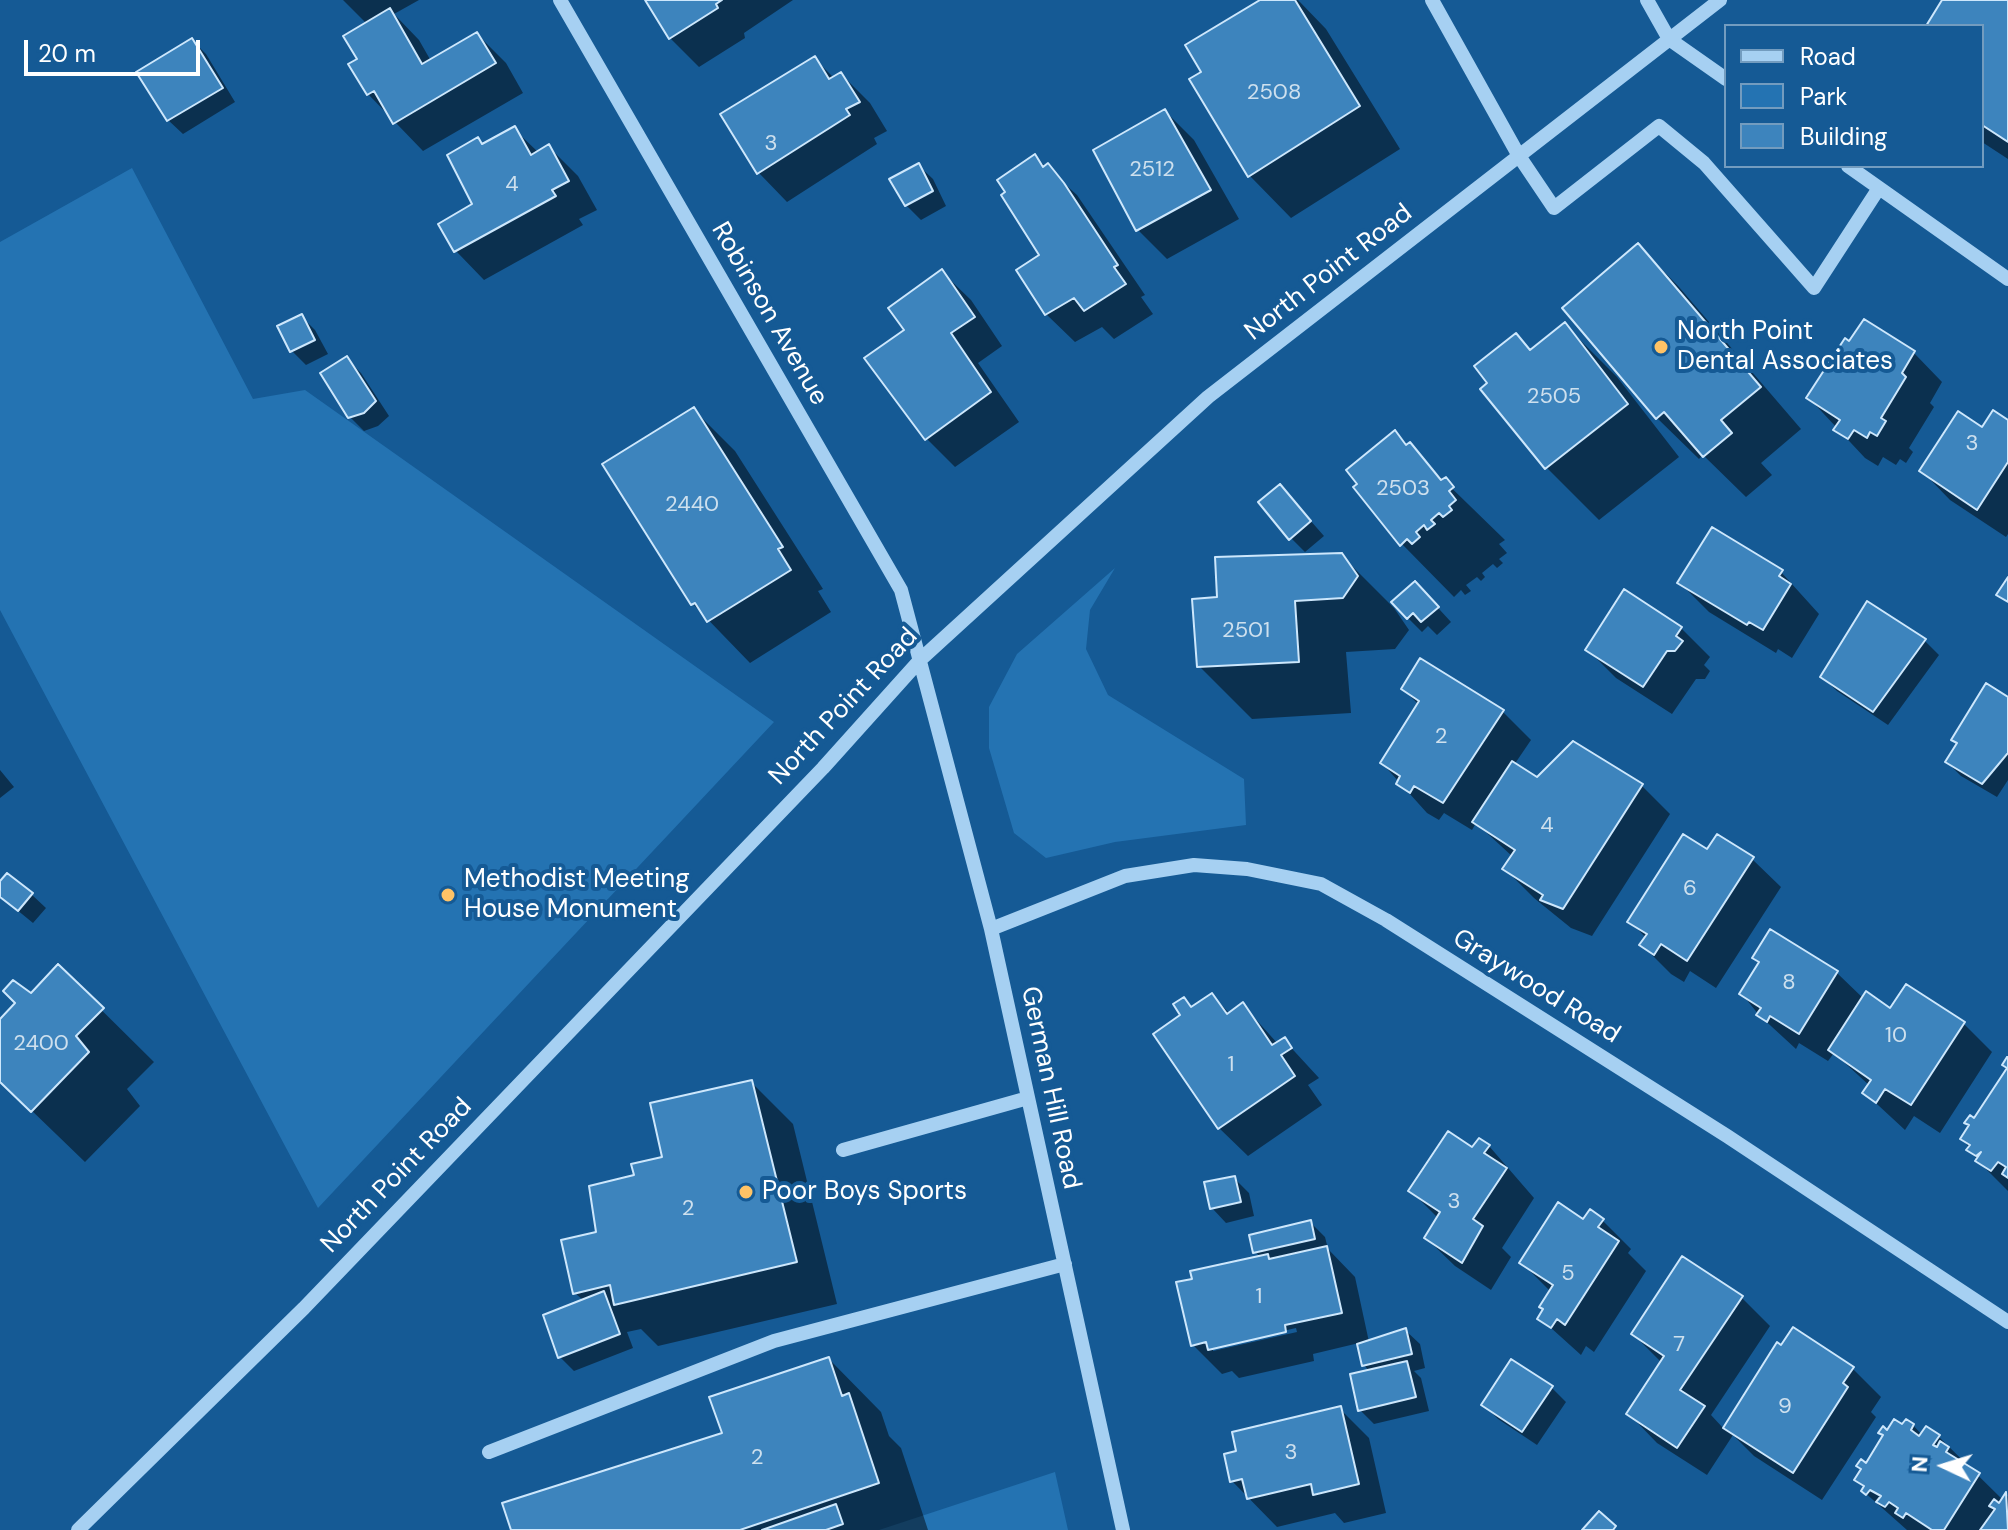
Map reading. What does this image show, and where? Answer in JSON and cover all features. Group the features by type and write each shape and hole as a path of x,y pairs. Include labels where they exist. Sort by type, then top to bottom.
{"street":[{"name":"Robinson Avenue","path":"560,0 901,590 921,659"},
{"path":"1432,0 1519,156 1554,208 1659,126 1704,163 1814,288 1879,188"},
{"path":"1647,0 1669,39 1724,78"},
{"name":"North Point Road","path":"78,1530 304,1308 823,768 921,659 1208,397 1720,0"},
{"path":"1851,168 2008,279"},
{"name":"German Hill Road","path":"921,659 991,929 1123,1530"},
{"name":"Graywood Road","path":"991,929 1125,876 1194,865 1247,869 1321,884 1386,920 1727,1136 2008,1322"},
{"path":"843,1150 1028,1098"},
{"path":"489,1452 774,1341 1065,1264"}],"green space":[{"path":"132,168 253,399 305,390 774,722 318,1208 0,610 0,242"},
{"path":"1115,568 1090,610 1086,649 1108,695 1244,779 1246,825 1115,842 1046,858 1014,833 989,748 989,707 1017,654"},
{"path":"1055,1472 1068,1530 879,1530"}],"building":[{"path":"645,0 722,0 716,4 718,8 669,39"},
{"path":"1260,0 1295,0 1360,106 1248,177 1189,79 1201,72 1185,45"},
{"path":"1942,0 2008,0 2008,142 1984,126 1984,24 1927,24"},
{"path":"390,8 422,64 477,32 496,63 393,124 374,91 367,95 348,64 357,59 343,36"},
{"path":"192,38 223,88 167,121 136,72"},
{"path":"815,56 829,79 841,72 860,102 846,109 850,115 757,174 720,114"},
{"path":"1165,109 1211,190 1136,231 1093,150"},
{"path":"515,126 531,155 549,144 569,181 552,190 556,196 454,252 438,224 472,204 447,155 478,137 482,144"},
{"path":"1035,154 1043,167 1048,163 1064,183 1118,265 1114,267 1126,284 1084,311 1074,298 1045,315 1016,270 1039,255 1001,195 1005,192 997,180"},
{"path":"919,163 933,191 905,206 889,179"},
{"name":"North Point Dental Associates","path":"1638,243 1761,387 1721,420 1732,433 1703,457 1664,412 1656,419 1562,308"},
{"path":"942,269 975,317 951,333 991,392 925,440 864,358 904,330 888,308"},
{"path":"302,314 315,340 290,352 277,326"},
{"path":"1864,319 1915,351 1902,373 1906,377 1881,418 1886,421 1877,436 1870,432 1867,438 1854,430 1848,439 1833,430 1840,420 1806,398 1845,338 1849,341"},
{"path":"1565,322 1628,404 1545,469 1480,389 1487,383 1474,366 1516,333 1530,350"},
{"path":"347,356 376,401 364,413 348,418 320,373"},
{"path":"694,407 783,547 778,549 791,570 707,622 695,603 691,605 602,464"},
{"path":"1993,410 2008,420 2008,462 1977,510 1919,471 1958,411 1982,427"},
{"path":"1395,430 1406,445 1410,442 1441,480 1446,477 1454,487 1449,491 1456,500 1449,506 1452,510 1443,517 1439,513 1431,520 1435,524 1427,530 1424,525 1416,532 1420,537 1412,544 1407,539 1400,546 1353,487 1357,484 1346,470"},
{"path":"1280,484 1311,521 1289,540 1258,502"},
{"path":"1712,527 1783,570 1779,576 1791,584 1763,630 1749,622 1747,625 1677,583"},
{"path":"1342,553 1358,576 1343,598 1295,601 1299,662 1197,667 1192,599 1217,597 1215,557"},
{"path":"2008,577 2008,602 1996,595"},
{"path":"1415,581 1439,607 1421,622 1413,613 1407,619 1391,602"},
{"path":"1624,589 1682,627 1676,636 1683,641 1675,651 1667,651 1643,687 1585,650"},
{"path":"1867,601 1926,639 1873,712 1820,677"},
{"path":"1420,658 1504,710 1443,803 1414,786 1410,793 1396,784 1400,776 1380,763 1419,701 1401,689"},
{"path":"1986,683 2008,697 2008,753 1982,784 1945,762 1957,743 1951,740"},
{"path":"1573,741 1643,784 1563,909 1540,900 1543,895 1502,869 1515,850 1472,822 1512,761 1537,777"},
{"path":"1683,834 1707,849 1717,834 1754,857 1687,961 1661,944 1654,955 1639,945 1647,934 1627,922"},
{"path":"7,873 33,893 18,911 0,897 0,881"},
{"path":"1770,929 1838,971 1799,1034 1770,1016 1767,1022 1756,1015 1761,1008 1739,994 1759,962 1752,958"},
{"path":"58,964 104,1008 76,1036 89,1052 31,1112 0,1082 0,1019 15,1003 3,991 13,980 31,993"},
{"path":"1906,984 1965,1022 1911,1105 1885,1089 1876,1103 1862,1093 1871,1080 1828,1050 1866,991 1890,1008"},
{"path":"1212,993 1227,1014 1243,1002 1272,1045 1285,1037 1292,1048 1281,1055 1295,1076 1218,1129 1153,1034 1180,1015 1173,1004 1184,997 1191,1007"},
{"path":"2007,1057 2008,1178 2002,1174 2006,1167 1998,1162 1991,1171 1975,1161 1981,1152 1976,1156 1966,1150 1970,1145 1960,1139 1969,1125 1964,1123 1970,1115 1974,1118 2007,1068 2002,1065"},
{"path":"752,1080 797,1262 614,1305 610,1285 573,1294 561,1240 596,1232 589,1186 634,1175 631,1164 662,1157 650,1103"},
{"path":"1448,1131 1472,1147 1479,1138 1490,1145 1484,1153 1507,1168 1473,1219 1483,1226 1462,1263 1424,1238 1440,1212 1408,1191"},
{"path":"1235,1176 1241,1202 1210,1209 1204,1182"},
{"path":"1558,1202 1583,1219 1590,1209 1604,1219 1598,1227 1619,1241 1565,1325 1557,1319 1551,1328 1537,1319 1543,1309 1539,1307 1553,1285 1519,1263"},
{"path":"1311,1220 1315,1239 1253,1253 1249,1235"},
{"path":"1327,1246 1342,1313 1285,1325 1286,1332 1208,1350 1206,1342 1191,1346 1176,1282 1192,1279 1190,1271 1268,1254 1269,1259"},
{"path":"1682,1256 1743,1296 1680,1390 1705,1406 1677,1448 1626,1414 1664,1356 1631,1334"},
{"path":"604,1291 620,1334 558,1358 543,1315"},
{"path":"1793,1327 1854,1367 1843,1383 1848,1387 1793,1473 1723,1428 1777,1342 1781,1345"},
{"path":"1406,1328 1412,1354 1362,1366 1357,1344"},
{"path":"829,1357 842,1396 849,1393 879,1483 740,1530 511,1530 502,1503 722,1433 709,1397"},
{"path":"1511,1359 1553,1386 1522,1432 1481,1405"},
{"path":"1407,1361 1416,1397 1358,1411 1350,1374"},
{"path":"1341,1406 1359,1484 1313,1495 1311,1484 1247,1499 1242,1479 1230,1482 1224,1454 1236,1451 1232,1432"},
{"path":"1894,1419 1902,1424 1906,1419 1914,1424 1911,1430 1919,1436 1926,1426 1940,1435 1933,1445 1937,1447 1940,1441 1949,1447 1946,1452 1980,1473 1944,1530 1932,1530 1906,1513 1903,1518 1895,1513 1898,1508 1889,1502 1885,1507 1876,1502 1881,1496 1870,1490 1866,1495 1861,1491 1864,1486 1854,1480 1861,1469 1856,1466 1861,1459 1866,1463 1883,1435 1878,1433 1883,1426 1887,1430"},
{"path":"2006,1492 2008,1530 1980,1530 1995,1509 1989,1506 1994,1499 1999,1503"},
{"path":"836,1504 843,1524 826,1530 762,1530"},
{"path":"1599,1511 1616,1526 1613,1530 1582,1530"}],"place":[{"name":"North Point Dental Associates","path":"1661,347"},
{"name":"Methodist Meeting House Monument","path":"448,895"},
{"name":"Poor Boys Sports","path":"746,1192"}]}
